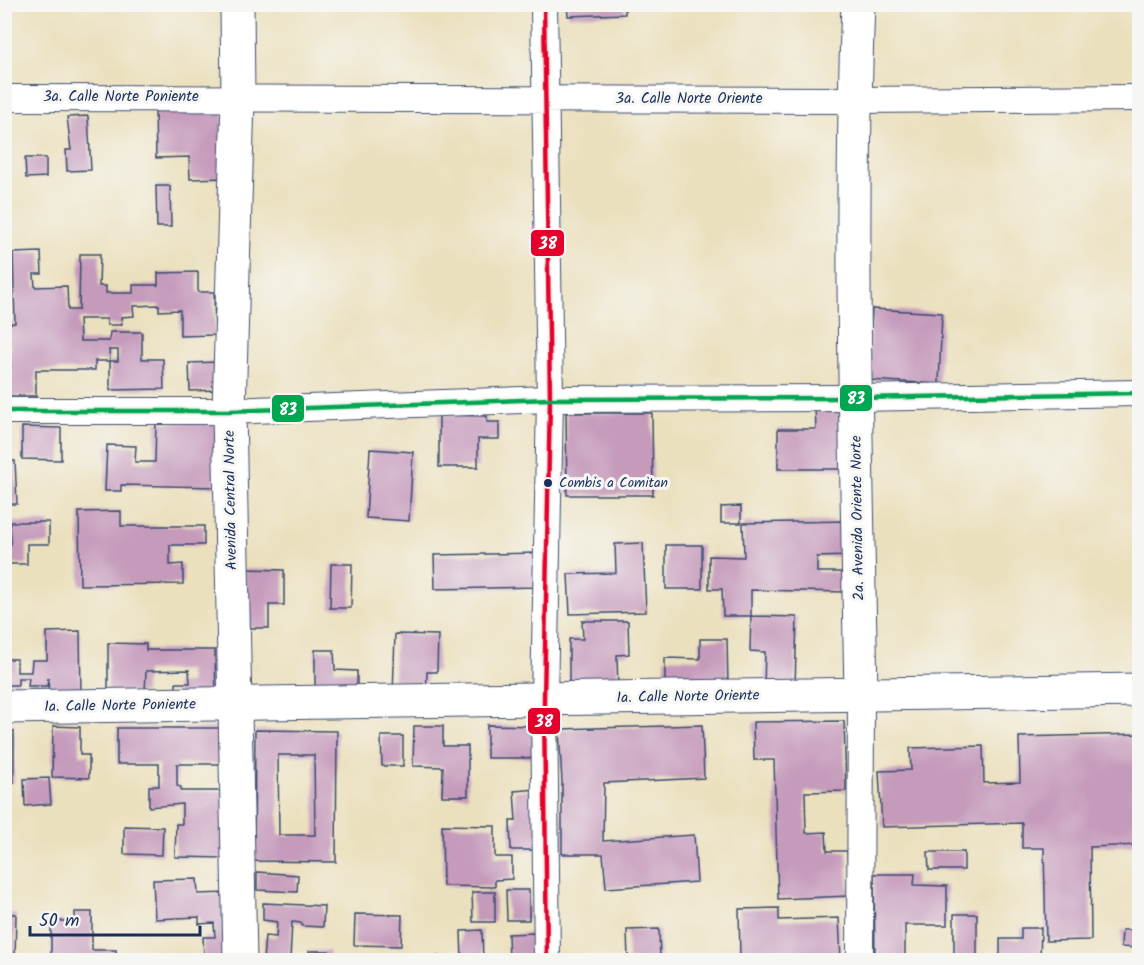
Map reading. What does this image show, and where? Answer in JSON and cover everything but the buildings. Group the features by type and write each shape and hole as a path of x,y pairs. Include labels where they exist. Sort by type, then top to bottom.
{"street":[{"name":"Avenida Central Norte","path":"237,4 238,97 229,411 240,960"},
{"path":"544,4 550,399 544,700 548,960"},
{"name":"2a. Avenida Oriente Norte","path":"858,4 854,100 861,695 860,960"},
{"name":"3a. Calle Norte Poniente","path":"4,98 238,97"},
{"name":"3a. Calle Norte Oriente","path":"238,97 854,100 1140,98"},
{"path":"4,411 229,411 550,399 856,398 1140,393"},
{"name":"1a. Calle Norte Oriente","path":"236,704 1140,690"},
{"name":"1a. Calle Norte Poniente","path":"4,707 236,704"}],"transit line":[{"name":"38","path":"544,4 550,399 544,700 547,960"},
{"name":"83","path":"4,411 229,411 550,399 856,398 1140,393"}],"place":[{"name":"Combis a Comitan","path":"548,483"}]}
